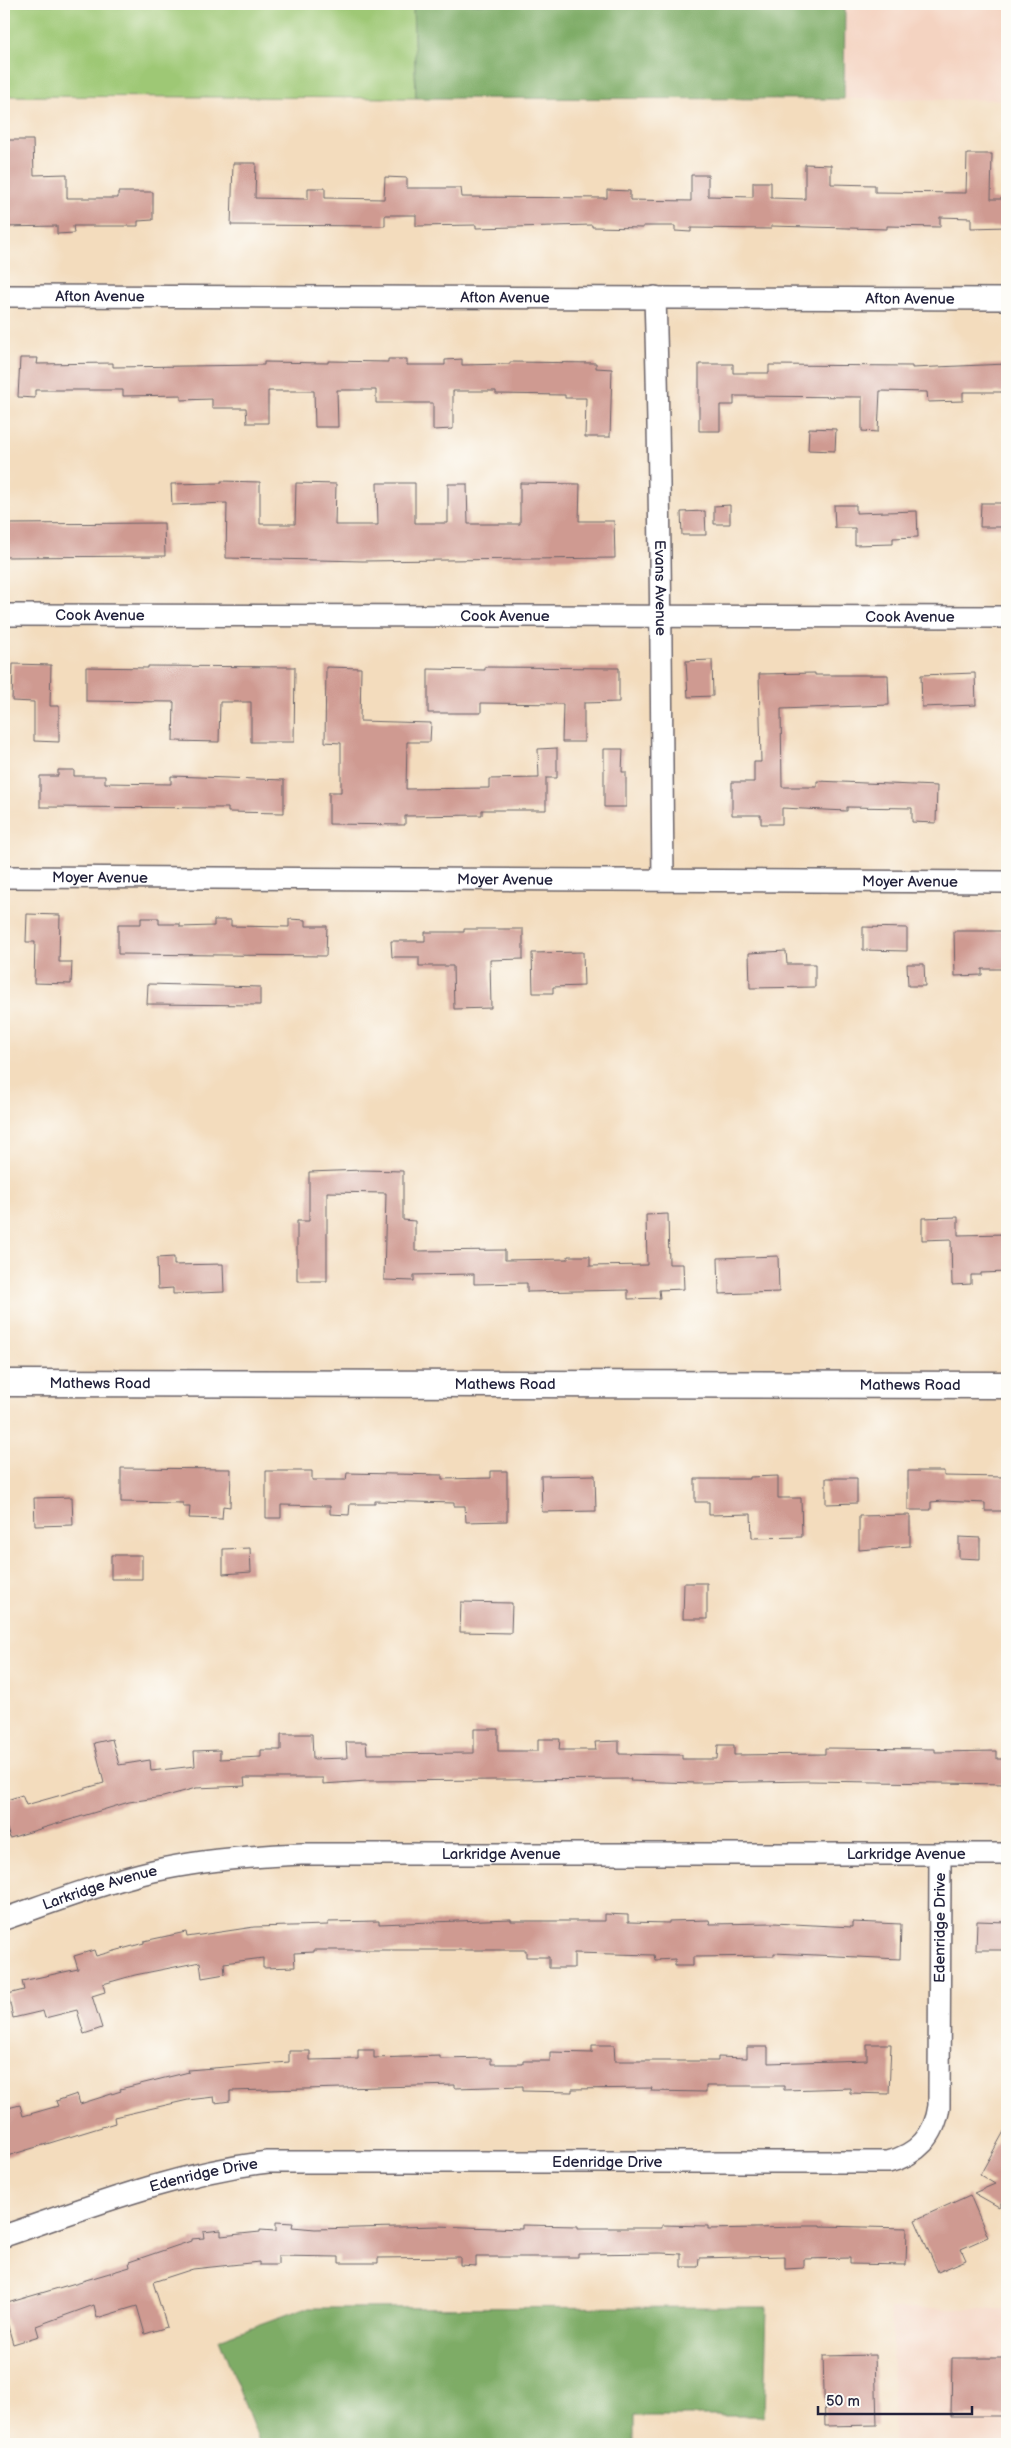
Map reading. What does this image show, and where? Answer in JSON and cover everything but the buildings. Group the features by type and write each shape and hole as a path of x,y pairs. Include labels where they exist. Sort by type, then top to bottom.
{"street":[{"name":"Afton Avenue","path":"4,296 1007,299"},
{"name":"Evans Avenue","path":"655,297 660,440 659,617 663,879"},
{"name":"Cook Avenue","path":"4,615 1007,617"},
{"name":"Moyer Avenue","path":"4,877 1007,882"},
{"name":"Mathews Road","path":"4,1384 1007,1385"},
{"name":"Larkridge Avenue","path":"4,1919 111,1882 154,1871 209,1861 252,1856 301,1854 1007,1854"},
{"name":"Edenridge Drive","path":"4,2236 154,2185 193,2174 268,2162 888,2162 902,2158 920,2147 932,2133 940,2106 940,1854"}],"shaded area":[{"path":"845,4 1007,4 1007,100 844,99"},
{"path":"891,2308 1007,2309 1007,2444 894,2444"}],"green space":[{"path":"4,4 413,4 416,98 4,96"},
{"path":"413,4 845,4 844,99 416,98"},
{"path":"767,2307 764,2416 634,2416 634,2444 260,2444 219,2339 305,2308"}]}
